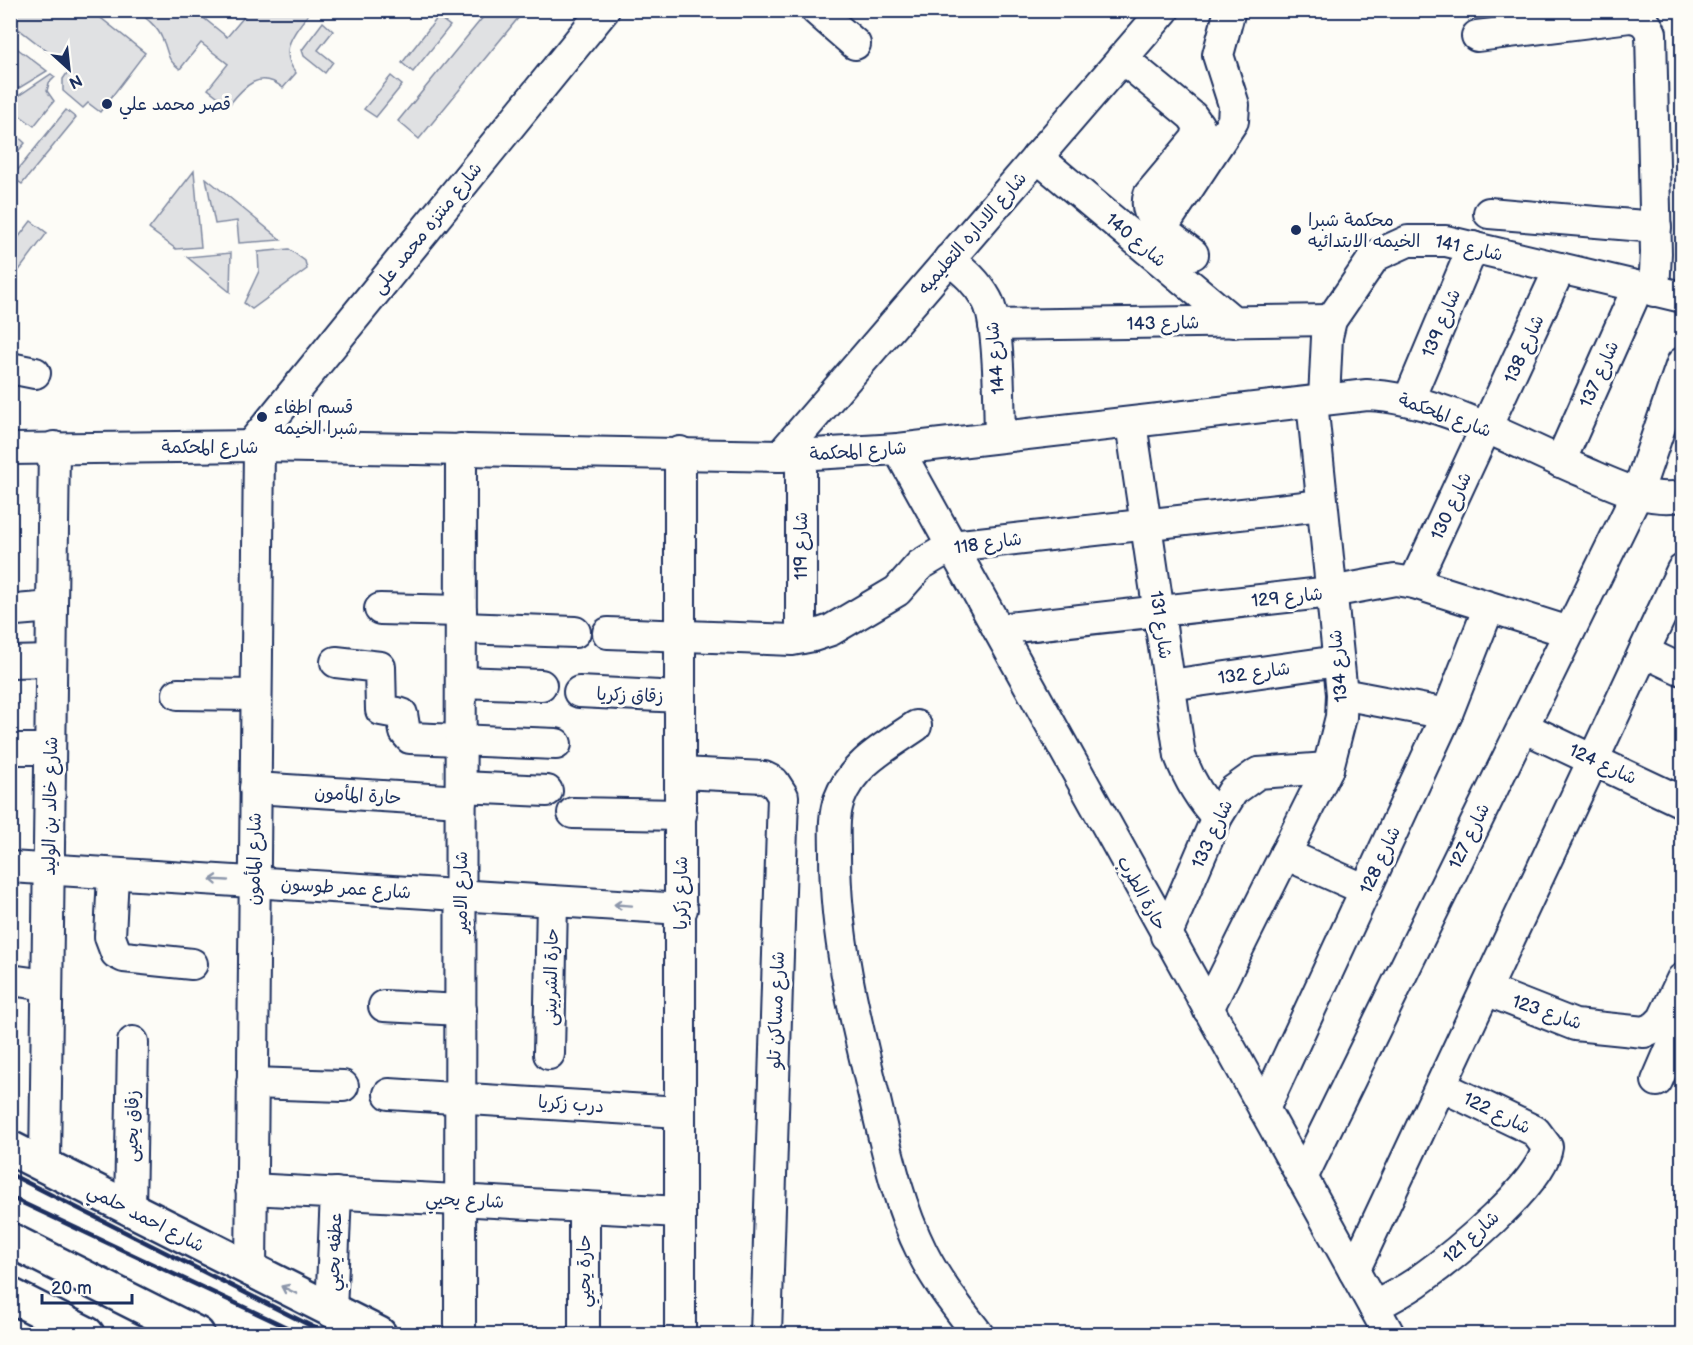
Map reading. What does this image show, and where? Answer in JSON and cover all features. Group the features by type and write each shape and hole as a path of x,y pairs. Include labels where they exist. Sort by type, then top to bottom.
{"main road":[{"name":"شارع احمد حلمي","path":"10,1148 379,1335"},
{"path":"10,1240 197,1335"},
{"path":"10,1295 87,1335"}],"street":[{"name":"شارع منتزه محمد على","path":"254,446 604,10"},
{"path":"816,10 855,44"},
{"name":"شارع الاداره التعليميه","path":"790,456 950,259 1164,10"},
{"path":"1162,228 1233,121 1234,105 1218,55 1230,10"},
{"path":"1477,36 1630,17 1644,21 1651,33 1658,291"},
{"path":"1122,58 1192,116 1199,126 1196,139 1149,195 1147,209 1150,216 1162,228 1193,254"},
{"name":"شارع 140","path":"1037,157 1234,322"},
{"path":"1489,213 1656,226"},
{"name":"شارع 141","path":"1318,400 1331,320 1375,256 1408,241 1427,239 1473,247 1658,291"},
{"name":"شارع 139","path":"1408,399 1473,247"},
{"name":"شارع 144","path":"950,259 973,278 988,302 994,326 1000,437"},
{"name":"شارع 138","path":"1488,430 1560,268"},
{"name":"شارع 137","path":"1560,462 1658,291"},
{"name":"شارع 143","path":"994,326 1331,320"},
{"name":"شارع 127","path":"1302,1178 1637,494 1683,363"},
{"name":"شارع المحكمة","path":"10,449 254,446 790,456 898,449 1367,395 1408,399 1488,430 1637,494 1666,499 1683,496"},
{"name":"شارع 134","path":"1208,1009 1328,768 1341,717 1342,694 1323,505 1318,400"},
{"name":"شارع 131","path":"1131,423 1184,767 1203,803 1217,817"},
{"name":"شارع 130","path":"1414,583 1488,430"},
{"name":"شارع المأمون","path":"251,1271 256,695 254,446"},
{"name":"شارع خالد بن الوليد","path":"45,1165 54,447"},
{"name":"شارع الامير","path":"460,1335 461,449"},
{"name":"حارة الطرب","path":"898,449 1389,1335"},
{"name":"شارع زكريا","path":"680,453 682,909 680,1335"},
{"name":"شارع 119","path":"790,456 801,638"},
{"name":"شارع 118","path":"609,633 792,640 831,630 897,591 920,565 952,546 1323,505"},
{"path":"1354,1271 1683,570"},
{"name":"شارع 129","path":"998,628 1331,592 1395,580 1414,583 1569,632"},
{"path":"16,610 52,607"},
{"name":"شارع 128","path":"1264,1109 1447,714 1489,607"},
{"path":"380,609 575,632"},
{"path":"1644,652 1683,670"},
{"path":"10,662 51,661"},
{"name":"شارع 132","path":"1170,685 1338,661"},
{"path":"336,662 380,667 381,710 402,714 406,736 556,744"},
{"path":"461,682 541,685"},
{"name":"زقاق زكريا","path":"579,693 680,697"},
{"path":"178,694 256,695"},
{"path":"1342,694 1447,714"},
{"path":"916,726 866,761 851,777 839,800 835,819 836,905 845,978 903,1206 922,1252 941,1286 978,1335"},
{"name":"شارع 124","path":"1523,727 1683,802"},
{"path":"10,750 51,749"},
{"name":"شارع 133","path":"1166,936 1217,817 1233,791 1258,773 1328,768"},
{"name":"شارع مساكن تلو","path":"681,773 764,777 774,782 783,796 766,1335"},
{"name":"حارة المأمون","path":"255,788 461,794 547,791"},
{"path":"573,813 681,815"},
{"path":"1285,854 1366,890"},
{"name":"شارع عمر طوسون","path":"10,867 682,909"},
{"path":"113,874 110,937 116,953 124,957 192,964"},
{"name":"حارة الشربينى","path":"549,1054 552,901"},
{"path":"10,980 47,985"},
{"name":"شارع 123","path":"1486,990 1575,1025 1644,1032 1655,1027 1680,1000"},
{"path":"1656,1081 1680,1000"},
{"path":"384,1006 461,1010"},
{"name":"زقاق يحيى","path":"130,1210 133,1042"},
{"path":"252,1083 343,1086"},
{"name":"شارع 122","path":"1441,1086 1535,1131 1547,1147"},
{"name":"درب زكريا","path":"389,1094 461,1096 680,1112"},
{"name":"شارع 121","path":"1374,1308 1420,1281 1474,1238 1520,1191 1546,1157 1547,1147"},
{"name":"شارع يحيي","path":"251,1189 680,1212"},
{"name":"عطفه يحيي","path":"331,1311 336,1193"},
{"name":"حارة يحيي","path":"584,1207 584,1335"}],"shaded area":[{"path":"10,11 92,11 145,53 100,112 88,103 83,108 63,91 63,79 70,69 11,23"},
{"path":"136,11 195,11 227,37 249,11 311,11 295,33 288,48 288,56 296,73 283,88 267,80 253,82 229,105 208,89 228,64 201,43 180,69 169,58 157,30"},
{"path":"488,11 524,11 419,139 398,121"},
{"path":"438,17 450,26 413,72 402,63"},
{"path":"323,22 333,31 318,50 333,62 325,73 304,56 302,50"},
{"path":"10,43 47,71 11,93 10,93"},
{"path":"51,74 55,77 49,83 47,91 54,101 34,126 11,109 11,101"},
{"path":"391,76 402,85 376,117 364,109"},
{"path":"66,110 76,118 22,184 12,177"},
{"path":"11,130 25,143 11,160"},
{"path":"194,171 201,247 176,249 149,229"},
{"path":"206,178 281,240 239,243 237,221 215,224"},
{"path":"31,221 47,233 11,281 11,247"},
{"path":"289,249 305,261 307,269 252,309 244,303 259,271 258,252"},
{"path":"231,253 230,292 187,257"}],"railway":[{"path":"10,1174 327,1334"},
{"path":"10,1197 301,1334"}],"place":[{"name":"قصر محمد علي","path":"107,104"},
{"name":"محكمة شبرا الخيمه الابتدائيه","path":"1296,230"},
{"name":"قسم اطفاء شبرا الخيمه","path":"262,417"}]}
